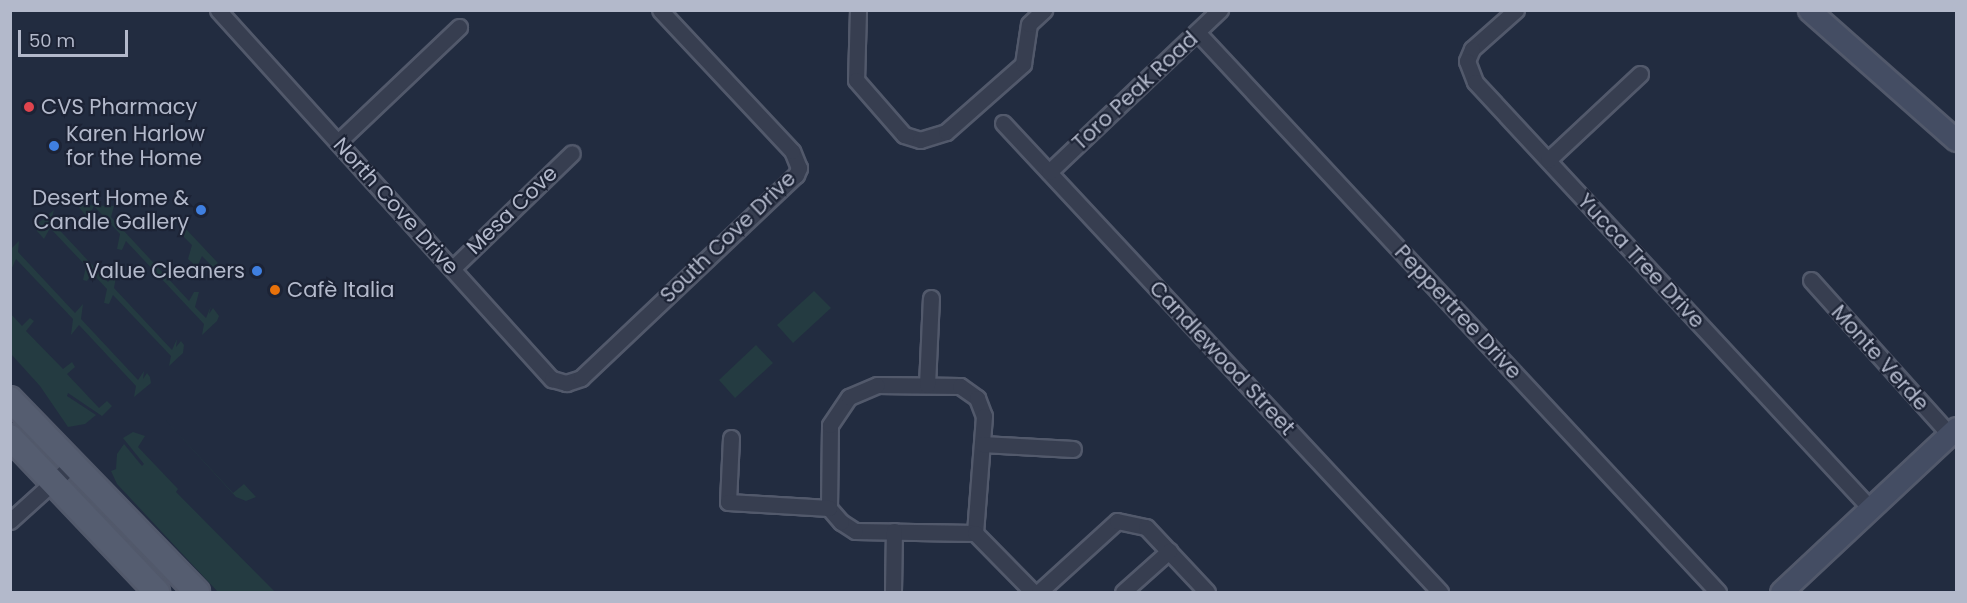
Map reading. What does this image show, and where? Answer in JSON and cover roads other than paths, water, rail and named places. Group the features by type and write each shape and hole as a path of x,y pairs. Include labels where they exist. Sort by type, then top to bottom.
{"main road":[{"path":"10,399 197,592"},
{"path":"10,438 157,592"}],"street":[{"name":"South Cove Drive","path":"581,378 796,175 799,168 792,151 660,10"},
{"path":"858,10 856,80 904,135 920,140 946,132 1023,64 1029,24 1044,10"},
{"name":"Toro Peak Road","path":"1049,172 1220,10"},
{"name":"Yucca Tree Drive","path":"1516,10 1472,49 1469,70 1548,160 1871,509"},
{"path":"1809,10 1956,140"},
{"name":"North Cove Drive","path":"218,11 552,379 566,383 581,378"},
{"path":"338,142 459,27"},
{"name":"Peppertree Drive","path":"1197,32 1718,592"},
{"path":"1548,160 1640,74"},
{"name":"Candlewood Street","path":"1003,123 1440,592"},
{"name":"Mesa Cove","path":"453,268 572,153"},
{"name":"Monte Verde","path":"1811,280 1953,432"},
{"path":"927,385 931,298"},
{"path":"975,533 984,416 977,398 960,386 868,386 837,410 830,425 829,508 840,522 855,531 975,533 1033,592"},
{"path":"1781,592 1953,432"},
{"path":"731,438 728,502 829,508"},
{"path":"982,444 1073,449"},
{"path":"10,521 73,464"},
{"path":"1038,592 1117,521 1146,526 1207,592"},
{"path":"893,592 894,531"},
{"path":"1123,592 1169,551"}],"place":[{"name":"CVS Pharmacy","path":"29,107"},
{"name":"Karen Harlow for the Home","path":"54,146"},
{"name":"Desert Home & Candle Gallery","path":"201,210"},
{"name":"Value Cleaners","path":"257,271"},
{"name":"Cafè Italia","path":"275,290"}]}
